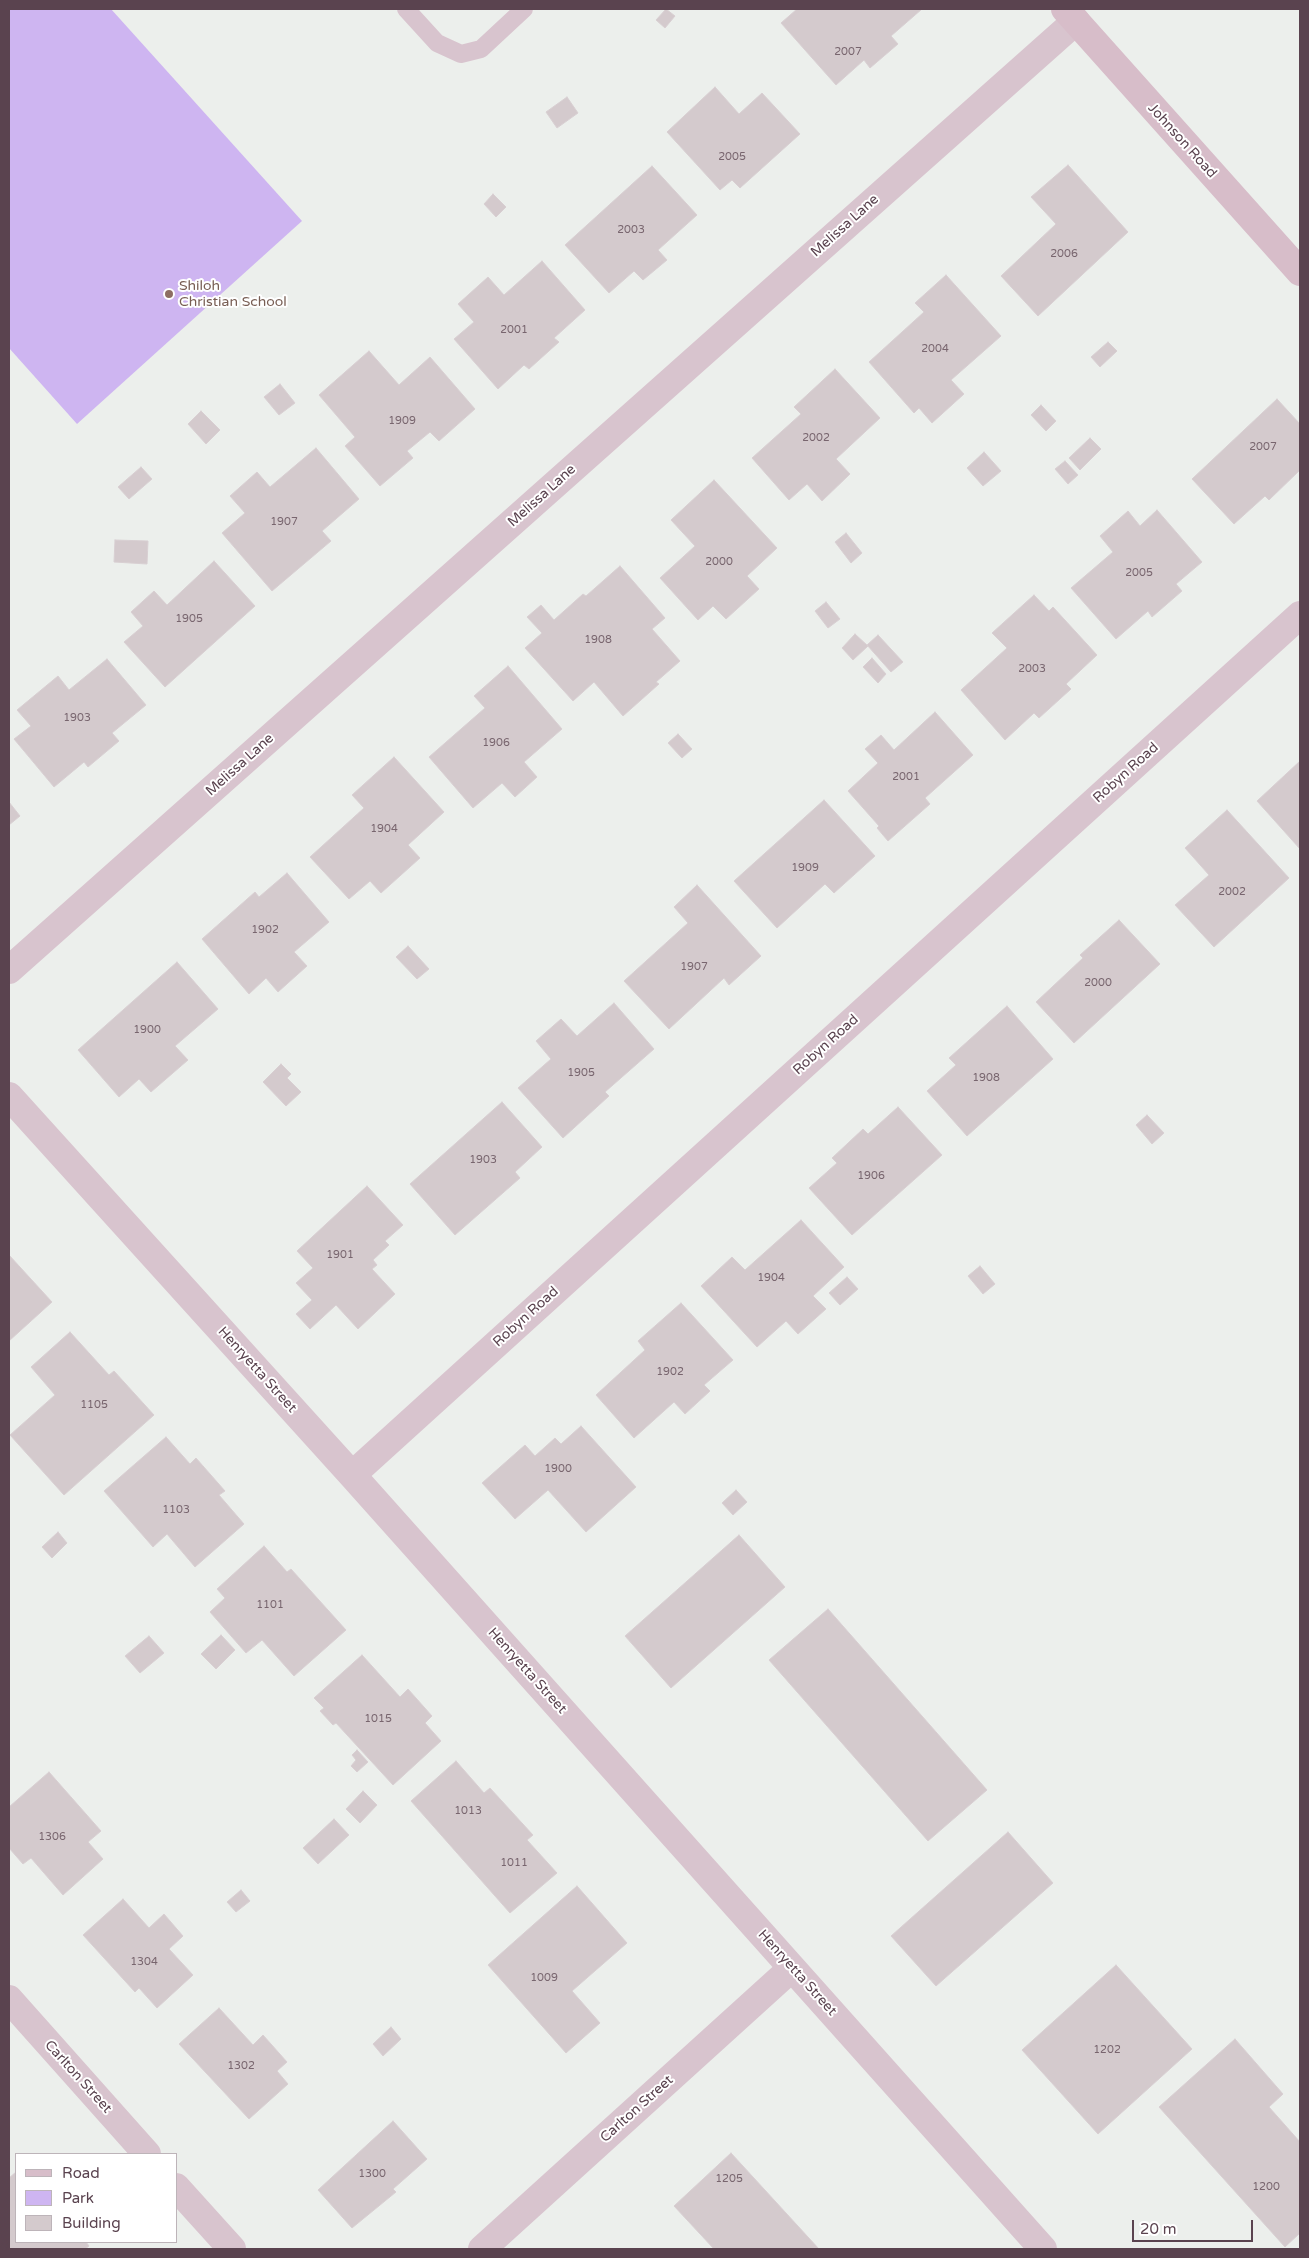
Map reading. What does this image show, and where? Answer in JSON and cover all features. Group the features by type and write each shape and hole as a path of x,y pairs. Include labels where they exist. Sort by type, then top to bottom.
{"street":[{"name":"Johnson Road","path":"1070,15 1300,272"},
{"name":"Melissa Lane","path":"9,970 1070,15"},
{"name":"Robyn Road","path":"352,1475 1300,615"},
{"name":"Henryetta Street","path":"9,1096 352,1475 1043,2249"},
{"name":"Carlton Street","path":"482,2249 792,1968"},
{"name":"Carlton Street","path":"9,1999 146,2153"},
{"path":"178,2189 232,2249"}],"lane":[{"path":"406,9 437,43 460,54 481,49 524,9"}],"green space":[{"path":"9,9 111,9 302,221 77,424 9,348"}],"building":[{"path":"666,9 675,16 665,28 656,20"},
{"path":"797,9 922,9 891,36 898,44 870,68 864,60 836,85 781,23"},
{"path":"715,87 739,114 762,93 800,134 740,188 732,180 720,190 667,132"},
{"path":"567,97 578,113 557,128 546,112"},
{"path":"1068,165 1128,232 1038,316 1001,276 1056,224 1031,197"},
{"path":"652,166 697,215 658,250 667,260 643,280 634,271 609,293 565,245"},
{"path":"493,194 506,207 496,217 484,204"},
{"path":"542,261 585,310 554,338 559,342 529,369 524,365 498,389 454,339 474,322 458,304 488,277 504,295"},
{"path":"946,275 1001,336 951,380 964,394 932,423 919,408 914,413 869,362 924,312 915,303"},
{"path":"1108,342 1117,351 1100,367 1091,357"},
{"path":"369,351 399,385 430,357 475,409 439,441 430,432 407,451 413,458 380,486 345,446 355,437 319,395"},
{"path":"835,369 880,418 836,459 850,474 822,501 807,484 789,500 752,458 801,414 794,407"},
{"path":"280,384 295,403 279,415 264,397"},
{"path":"1277,399 1300,424 1300,470 1269,500 1265,496 1234,524 1192,479"},
{"path":"1041,405 1056,421 1046,431 1031,415"},
{"path":"201,411 220,430 206,444 188,424"},
{"path":"1090,438 1101,449 1080,470 1069,458"},
{"path":"316,448 359,499 322,531 331,541 272,591 222,533 245,513 230,496 257,472 270,487"},
{"path":"984,452 1001,471 983,486 967,468"},
{"path":"1065,461 1078,475 1068,484 1055,469"},
{"path":"141,467 152,479 129,499 118,487"},
{"path":"714,480 777,548 747,576 759,589 726,619 713,606 698,620 660,578 695,546 671,520"},
{"path":"1157,510 1202,562 1176,584 1182,591 1152,617 1148,611 1116,639 1071,588 1113,552 1100,536 1128,511 1140,526"},
{"path":"846,533 862,553 851,563 835,542"},
{"path":"115,540 148,541 147,564 114,562"},
{"path":"214,561 255,606 165,687 124,642 143,626 131,612 154,591 167,605"},
{"path":"620,566 665,618 652,629 680,661 656,682 659,684 623,716 594,682 573,701 525,648 542,633 527,617 541,605 554,620 583,594 586,596"},
{"path":"1034,595 1049,611 1053,607 1097,655 1066,684 1071,689 1039,718 1034,713 1005,740 961,690 1007,648 992,633"},
{"path":"826,602 840,619 828,628 815,611"},
{"path":"855,634 868,646 853,660 842,648"},
{"path":"878,635 903,662 891,672 867,645"},
{"path":"872,658 886,674 878,683 863,667"},
{"path":"107,659 146,705 112,733 119,741 88,767 84,762 54,787 14,739 31,726 17,710 58,676 69,690"},
{"path":"508,666 562,729 524,762 537,777 515,797 502,783 473,808 429,757 485,708 474,696"},
{"path":"935,712 973,755 925,798 930,804 888,841 877,828 879,826 848,791 878,763 865,749 881,735 894,750"},
{"path":"678,734 692,749 682,758 668,743"},
{"path":"394,757 444,812 408,845 420,858 381,893 370,881 349,899 310,857 364,808 352,795"},
{"path":"1300,761 1300,849 1257,801"},
{"path":"824,800 875,856 834,893 825,884 777,928 734,881"},
{"path":"9,802 20,816 9,825"},
{"path":"1227,810 1289,878 1214,947 1175,905 1209,875 1185,848"},
{"path":"287,873 329,922 294,952 307,966 278,992 266,978 249,994 202,939 255,892 259,897"},
{"path":"697,885 761,956 729,985 724,978 669,1029 624,981 688,923 674,907"},
{"path":"1119,920 1160,964 1074,1043 1036,1002 1083,958 1080,955"},
{"path":"408,946 429,969 417,979 396,957"},
{"path":"177,962 218,1009 175,1046 188,1060 151,1092 139,1079 119,1097 78,1050"},
{"path":"614,1003 654,1049 605,1092 609,1096 563,1138 518,1088 551,1059 536,1041 561,1019 577,1036"},
{"path":"1007,1006 1053,1059 967,1136 927,1091 956,1065 949,1058"},
{"path":"281,1064 291,1074 287,1078 301,1092 286,1106 263,1082"},
{"path":"502,1102 542,1147 515,1172 520,1178 455,1235 410,1184"},
{"path":"898,1107 942,1155 852,1235 809,1188 837,1163 832,1158 863,1129 868,1134"},
{"path":"1147,1115 1164,1133 1152,1144 1136,1125"},
{"path":"367,1186 403,1225 385,1241 389,1245 373,1260 377,1265 372,1269 395,1294 358,1329 336,1305 310,1329 296,1314 312,1300 296,1283 313,1268 297,1251"},
{"path":"801,1220 844,1267 813,1296 826,1309 798,1334 786,1321 757,1347 701,1286 732,1257 745,1270"},
{"path":"9,1255 52,1302 9,1341"},
{"path":"980,1266 995,1284 983,1294 968,1276"},
{"path":"847,1277 858,1289 840,1305 829,1293"},
{"path":"681,1303 733,1360 704,1385 710,1391 685,1414 674,1402 634,1438 596,1395 645,1350 638,1341"},
{"path":"70,1332 109,1375 114,1371 154,1415 64,1495 10,1435 55,1395 31,1367"},
{"path":"581,1426 636,1487 586,1532 548,1490 515,1519 482,1483 525,1445 535,1456 555,1438 561,1444"},
{"path":"166,1437 190,1464 196,1458 225,1491 219,1495 244,1524 195,1567 167,1534 153,1547 104,1491"},
{"path":"736,1490 747,1502 733,1515 722,1503"},
{"path":"58,1532 67,1543 52,1558 42,1547"},
{"path":"739,1535 785,1587 671,1688 625,1636"},
{"path":"264,1546 287,1572 291,1569 346,1630 294,1676 262,1640 246,1653 210,1612 225,1598 217,1589"},
{"path":"828,1609 987,1790 928,1841 769,1660"},
{"path":"221,1635 235,1650 216,1669 201,1654"},
{"path":"149,1636 164,1653 140,1673 125,1656"},
{"path":"362,1655 400,1697 408,1689 432,1716 425,1723 441,1741 393,1785 336,1723 333,1725 320,1711 324,1708 314,1698"},
{"path":"357,1750 368,1762 357,1772 351,1766 356,1760 352,1755"},
{"path":"456,1761 484,1793 490,1788 533,1835 527,1840 557,1873 510,1913 411,1801"},
{"path":"49,1772 101,1831 88,1842 103,1859 63,1895 31,1858 23,1864 9,1848 9,1807"},
{"path":"363,1791 377,1805 360,1823 346,1809"},
{"path":"334,1819 349,1835 318,1864 303,1848"},
{"path":"1008,1832 1053,1883 936,1986 891,1936"},
{"path":"577,1886 627,1943 572,1991 600,2023 566,2053 488,1965"},
{"path":"241,1890 250,1901 236,1912 227,1902"},
{"path":"123,1899 149,1928 164,1914 183,1936 169,1949 193,1975 157,2008 139,1988 135,1992 83,1935"},
{"path":"1116,1965 1192,2049 1098,2134 1022,2050"},
{"path":"219,2008 253,2045 263,2035 287,2062 277,2071 288,2084 249,2119 179,2044"},
{"path":"391,2027 401,2039 383,2056 373,2044"},
{"path":"1235,2039 1283,2094 1269,2107 1300,2142 1300,2233 1285,2247 1159,2107"},
{"path":"393,2121 427,2159 393,2189 396,2192 352,2228 318,2190"},
{"path":"731,2153 819,2249 714,2249 674,2206"},
{"path":"15,2173 15,2243 87,2243 89,2246 85,2249 9,2249 9,2178"}],"place":[{"name":"Shiloh Christian School","path":"169,294"}]}
